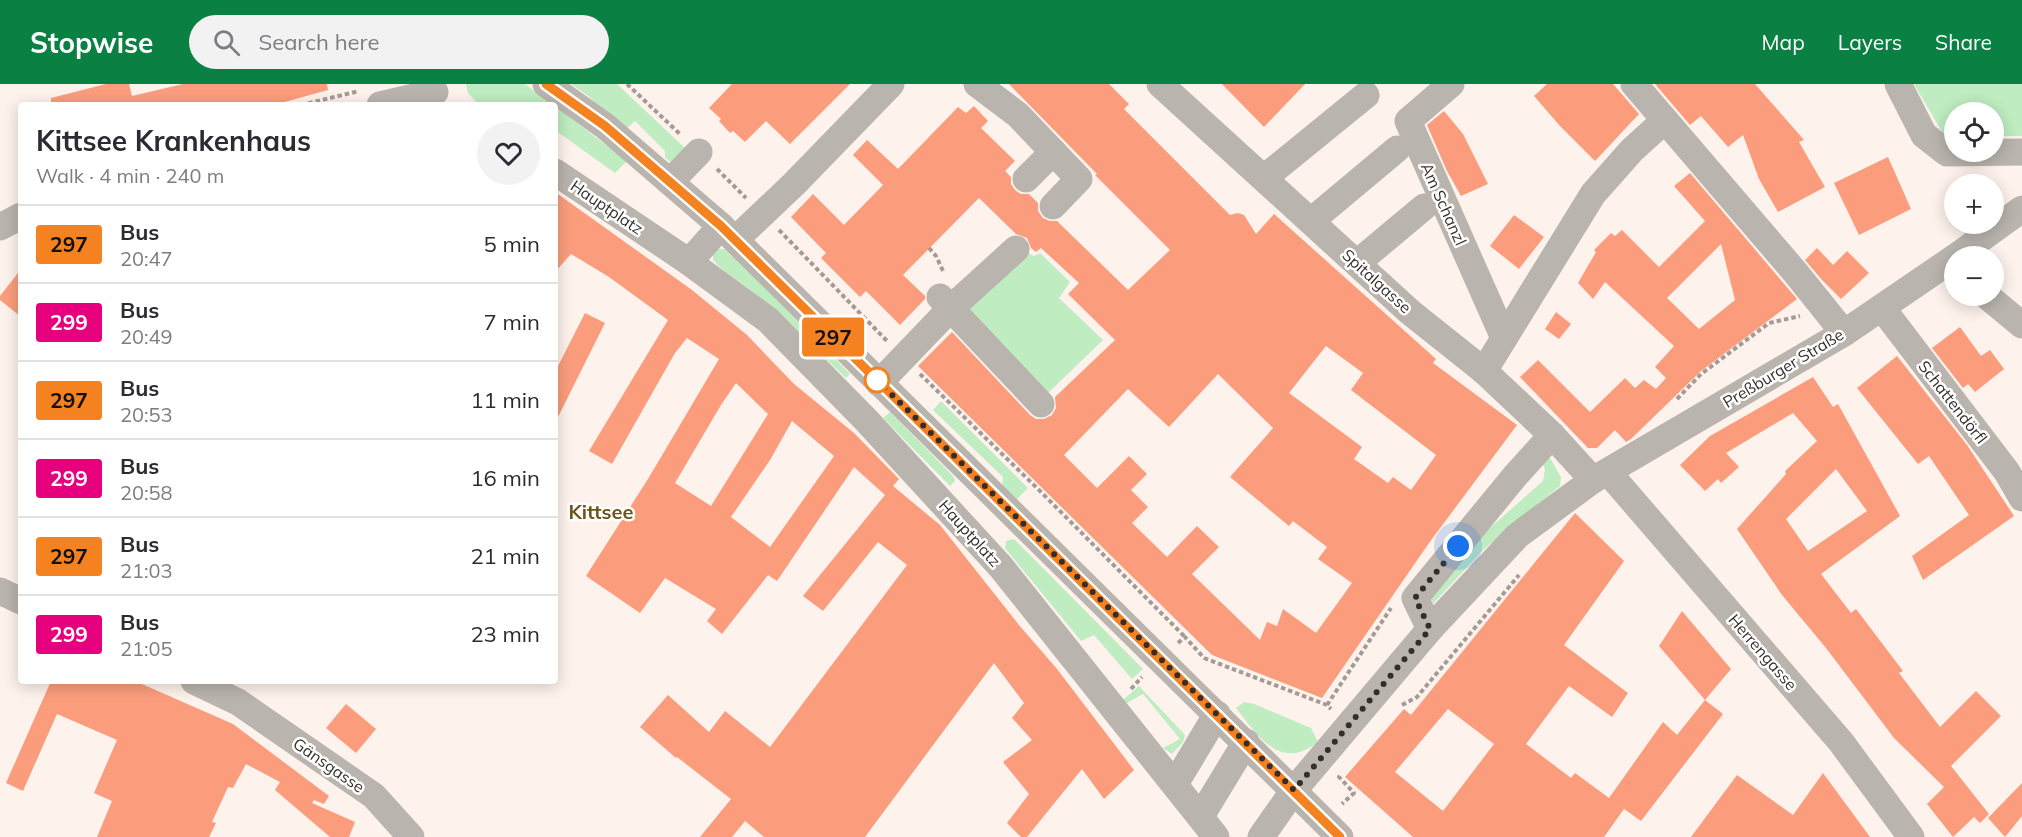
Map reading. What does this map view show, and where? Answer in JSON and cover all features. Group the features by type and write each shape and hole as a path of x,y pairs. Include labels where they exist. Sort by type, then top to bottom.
{"street":[{"path":"546,84 605,126 728,233 1332,829"},
{"path":"689,262 728,233 763,214 891,84"},
{"path":"977,84 1018,115 1079,179 1053,206"},
{"name":"Spitalgasse","path":"1160,84 1410,312 1484,371 1552,435 1600,476"},
{"name":"Am Schanzl","path":"1451,84 1408,121 1504,338"},
{"path":"1634,84 1796,272 1844,333"},
{"path":"1898,84 1924,135 1947,153 2022,152"},
{"path":"373,97 444,94"},
{"path":"1263,178 1366,95"},
{"path":"1484,371 1593,194 1632,150 1664,121"},
{"path":"1311,221 1397,148"},
{"path":"669,182 699,152"},
{"path":"1026,179 1053,152"},
{"name":"Hauptplatz","path":"558,174 689,262 768,320 867,421 1001,567 1209,827"},
{"path":"1357,263 1424,207"},
{"name":"Preßburger Straße","path":"1972,246 2022,209"},
{"path":"0,227 18,218"},
{"path":"879,383 904,358 945,302 1016,249"},
{"name":"Preßburger Straße","path":"1294,790 1430,629 1516,536 1600,476 1844,333 1944,267"},
{"path":"945,302 1041,404"},
{"path":"1999,306 2022,325"},
{"name":"Schattendörfl","path":"1882,309 2007,472 2022,498"},
{"path":"1430,629 1415,598 1515,476 1552,435"},
{"name":"Herrengasse","path":"1600,476 1841,742 1911,837"},
{"path":"0,591 18,600"},
{"name":"Gänsgasse","path":"206,684 235,691 374,796 411,837"},
{"path":"1175,784 1216,714"},
{"path":"1209,827 1246,742"},
{"path":"1261,837 1294,790"}],"path":[{"path":"627,84 763,214 1204,658 1327,705"},
{"path":"328,102 373,97"},
{"path":"1672,404 1701,374 1769,323 1827,311"},
{"path":"1397,710 1404,703 1417,697 1523,570"},
{"path":"1161,658 1185,637"},
{"path":"1332,829 1354,793 1339,777 1345,770"}],"green space":[{"path":"466,84 525,84 549,102 476,102 468,93"},
{"path":"571,84 617,84 686,149 670,162 665,157 665,151 635,121 625,130 587,95"},
{"path":"1914,84 2022,84 2022,136 2004,136 2004,102 1944,102 1944,135"},
{"path":"558,108 627,161 615,173 558,132"},
{"path":"718,249 731,253 850,374 846,378 753,292 717,265 713,260 713,254"},
{"path":"1028,253 1034,256 1040,253 1070,282 1059,298 1103,340 1047,394 967,308"},
{"path":"941,401 1028,488 1016,500 1002,486 1003,477 933,410"},
{"path":"890,412 953,476 955,481 950,486 883,418"},
{"path":"1547,453 1561,477 1560,486 1483,550 1433,604 1430,594 1483,534 1543,481 1545,470 1540,457"},
{"path":"1014,539 1143,669 1132,679 1094,635 1081,641 1005,548 1006,541"},
{"path":"1139,686 1185,735 1183,742 1172,754 1163,748 1180,739 1143,694 1125,704 1123,700"},
{"path":"1244,702 1311,728 1318,742 1304,750 1292,753 1281,752 1271,747 1236,708"}],"building":[{"path":"106,84 129,84 132,96 183,84 327,84 328,90 285,102 51,102 51,98"},
{"path":"732,84 850,84 790,144 766,121 745,142 733,131 730,133 719,121 721,119 709,108"},
{"path":"1009,84 1109,84 1129,104 1124,109 1230,215 1238,213 1244,215 1256,234 1274,214 1436,359 1433,363 1517,425 1429,543 1322,698 1212,655 918,366 952,332 1030,415 1036,419 1044,419 1052,415 1056,408 1055,397 1115,340 1068,294 1079,283 1041,248 1036,252 1031,248 1027,238 1016,234 979,198 903,275 925,296 925,299 900,325 866,291 860,297 821,258 826,253 791,217 813,194 844,225 883,185 853,155 867,140 898,169 958,107 966,113 974,106 988,121 981,128 1015,161 1005,171 1011,177 1011,184 1015,190 1021,194 1029,194 1038,203 1038,211 1043,218 1057,221 1128,290 1170,250 1095,175 1097,174","holes":["1326,346 1363,373 1351,390 1436,455 1411,490 1393,477 1388,483 1354,459 1362,447 1289,393","1218,374 1273,428 1230,477 1289,526 1293,521 1327,547 1318,559 1352,583 1316,633 1283,609 1277,626 1267,622 1260,640 1192,574 1219,547 1197,526 1167,557 1132,523 1148,507 1131,490 1147,474 1129,456 1097,488 1064,455 1128,389 1169,427"]},
{"path":"1222,84 1305,84 1264,127"},
{"path":"1547,84 1613,84 1639,114 1595,161 1534,96"},
{"path":"1655,84 1755,84 1804,140 1799,142 1825,187 1778,212 1759,179 1743,135 1728,147 1701,116 1690,125"},
{"path":"1444,111 1463,134 1488,184 1461,196 1447,171 1427,125"},
{"path":"1888,157 1911,209 1859,235 1834,183"},
{"path":"1690,173 1797,299 1701,371 1631,439 1626,442 1615,430 1597,448 1588,448 1520,377 1538,360 1590,412 1625,378 1635,388 1644,380 1656,389 1666,378 1655,367 1674,346 1605,282 1593,299 1578,283 1596,252 1594,250 1611,233 1615,236 1622,230 1659,267 1705,221 1674,186","holes":["1721,244 1735,300 1699,329 1667,298"]},
{"path":"558,194 692,290 747,335 794,384 854,433 899,479 893,486 940,525 1057,669 1134,770 1104,799 1082,769 1027,837 1021,837 1007,823 1029,794 1003,762 1032,740 1012,718 1024,703 994,663 865,837 764,837 745,821 732,837 700,837 731,799 676,758 640,727 668,695 709,732 725,711 770,747 907,565 878,542 823,611 803,596 885,495 854,467 777,581 768,575 722,634 707,621 716,609 665,578 640,613 586,576 648,479 719,359 687,338 675,353 612,464 589,451 668,320 609,277 571,254 558,269","holes":["736,383 768,414 711,506 675,483","792,421 834,456 770,547 731,517 770,460"]},
{"path":"1514,215 1544,237 1519,269 1490,246"},
{"path":"1817,248 1833,265 1847,251 1869,273 1841,299 1805,260"},
{"path":"18,273 18,315 0,300 0,296"},
{"path":"1556,312 1571,324 1559,339 1545,329"},
{"path":"585,313 605,323 558,417 558,366"},
{"path":"1960,327 1981,356 1990,350 2004,369 1975,392 1968,384 1963,388 1932,348"},
{"path":"1897,356 1967,445 2014,516 1923,580 1912,556 1969,515 1929,456 1918,464 1857,388"},
{"path":"1813,377 1833,407 1838,404 1900,516 1821,574 1851,613 1856,609 1903,671 1899,673 1940,727 1976,691 2001,716 1951,766 1989,814 1980,823 1974,817 1953,837 1927,804 1944,787 1894,738 1826,648 1782,595 1737,529 1786,474 1785,471 1817,441 1793,413 1726,453 1739,467 1721,483 1718,479 1705,491 1680,465 1710,436","holes":["1836,469 1867,511 1808,551 1786,519"]},
{"path":"1575,513 1624,561 1564,645 1628,693 1612,717 1569,686 1526,744 1571,778 1575,773 1609,798 1663,722 1677,735 1705,700 1723,714 1641,821 1613,801 1624,809 1604,837 1413,837 1345,777 1404,709 1411,715","holes":["1448,709 1494,744 1443,811 1395,772"]},
{"path":"1682,611 1731,669 1705,700 1659,646"},
{"path":"50,684 142,684 233,724 329,796 324,804 314,800 312,803 355,822 349,837 330,837 275,790 280,782 246,764 233,788 228,787 212,822 216,823 209,837 97,837 112,801 94,793 117,740 57,714 23,791 6,783"},
{"path":"346,704 376,729 356,753 326,728"},
{"path":"1823,773 1870,837 1691,837 1737,775 1793,815"},
{"path":"2022,783 2022,816 2005,837 1988,818"}],"bus line":[{"name":"297","path":"546,84 605,126 721,226 1340,837"}],"district":[{"name":"Kittsee","path":"601,512"}],"route":[{"path":"877,380 1294,790 1430,629 1415,598 1458,546"}]}
